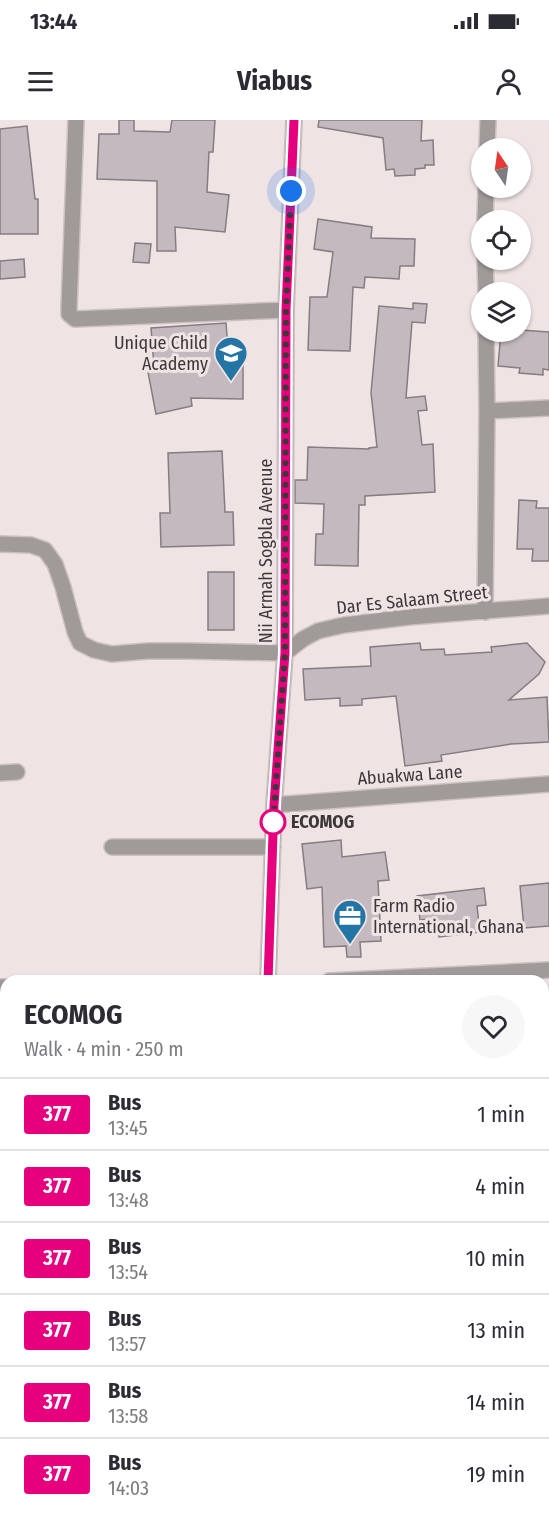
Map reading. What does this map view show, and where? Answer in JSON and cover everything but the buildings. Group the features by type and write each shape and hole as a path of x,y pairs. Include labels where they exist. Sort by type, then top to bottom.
{"street":[{"path":"76,120 69,314 75,319 286,310"},
{"name":"Nii Armah Sogbla Avenue","path":"268,975 274,805 285,653 286,310 294,120"},
{"path":"487,138 488,120"},
{"path":"485,612 486,342"},
{"path":"487,411 549,408"},
{"path":"0,544 31,545 45,550 55,564 80,643 94,650 112,654 148,651 285,653"},
{"name":"Dar Es Salaam Street","path":"285,653 318,631 344,625 409,617 549,606"},
{"path":"0,773 17,772"},
{"name":"Abuakwa Lane","path":"274,805 549,784"},
{"path":"112,847 273,847"},
{"path":"449,975 549,970"}],"bus line":[{"name":"377","path":"268,975 274,805 285,653 286,310 294,120"}],"place":[{"name":"Unique Child Academy","path":"231,382"},
{"name":"ECOMOG","path":"273,822"},
{"name":"Farm Radio International, Ghana","path":"350,945"}],"route":[{"path":"273,822 273,826 285,653 286,310 291,191"}]}
